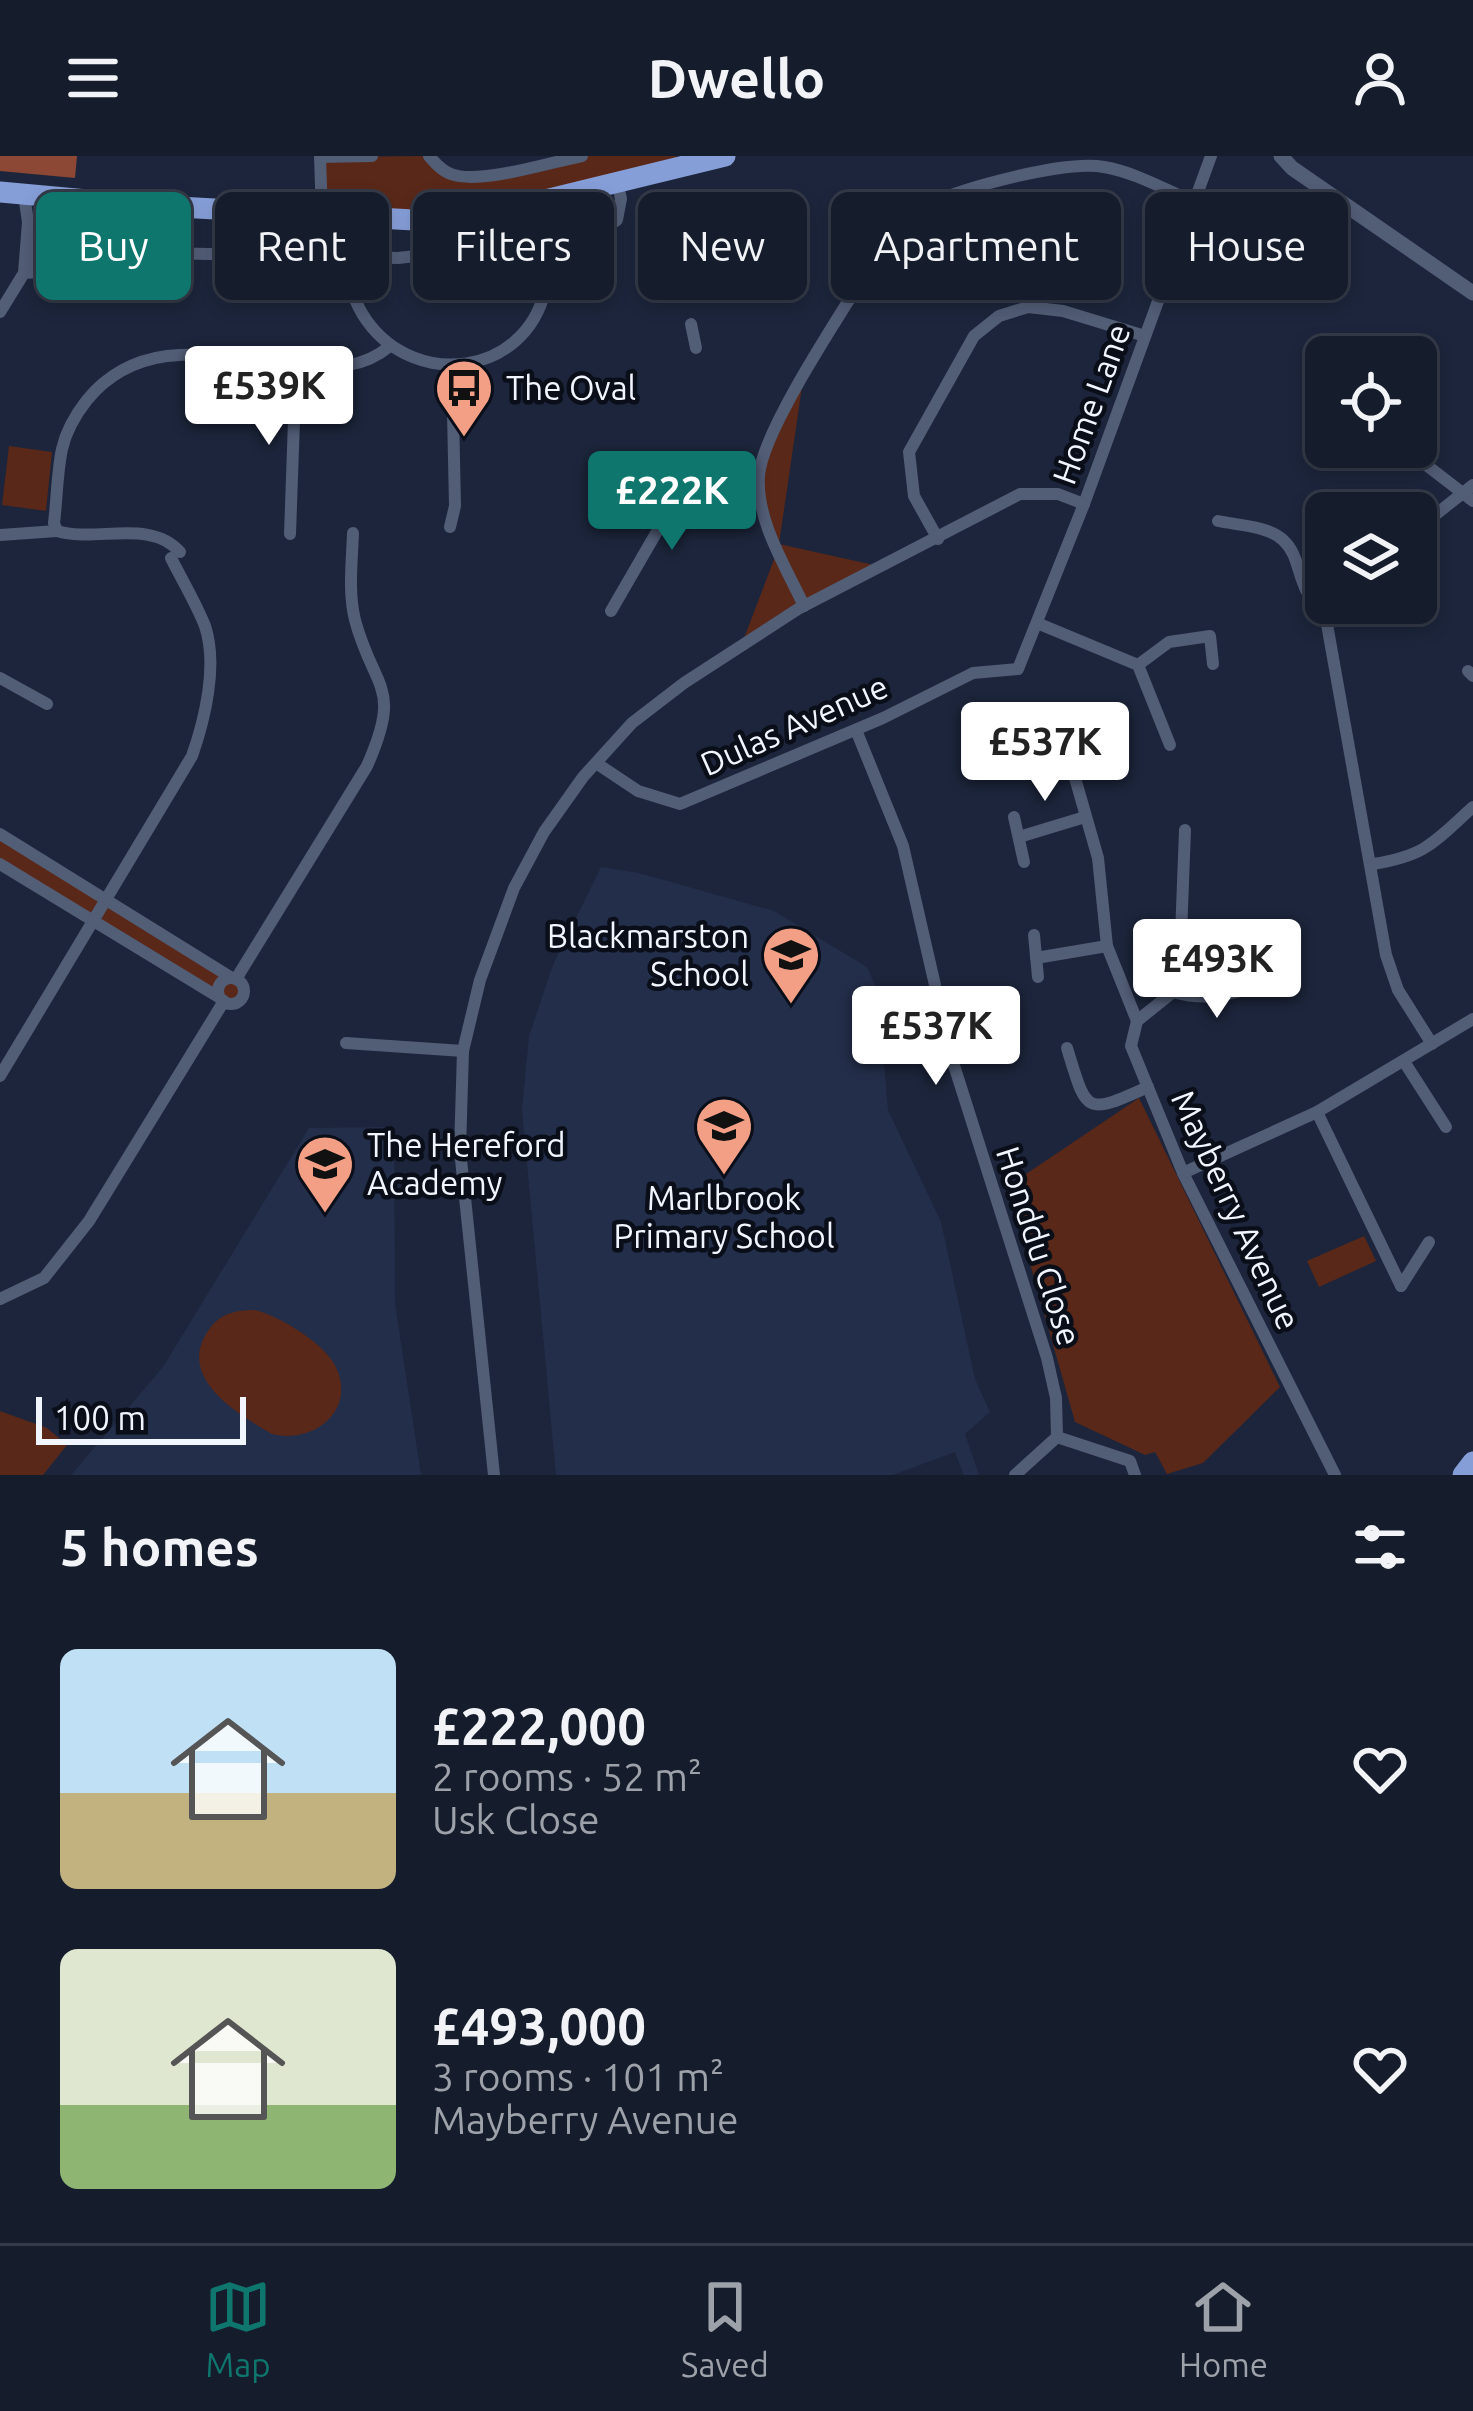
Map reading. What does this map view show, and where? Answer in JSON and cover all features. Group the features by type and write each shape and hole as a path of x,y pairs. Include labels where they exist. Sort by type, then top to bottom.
{"highway":[{"path":"389,219 468,215 725,156"},
{"path":"0,192 36,196"},
{"path":"1463,1475 1473,1462"}],"street":[{"path":"321,192 320,156 372,156"},
{"path":"429,156 456,176 582,156"},
{"name":"Home Lane","path":"1195,192 1211,156"},
{"path":"1270,156 1286,162 1473,293"},
{"path":"803,606 763,516 759,475 784,412 886,241 916,212 950,197 1060,167 1108,167 1172,192"},
{"path":"614,222 618,184"},
{"path":"24,195 28,222 24,273"},
{"path":"0,312 24,273 36,241"},
{"path":"24,273 56,272 82,259 114,252 215,256"},
{"path":"356,300 391,346 422,362 452,365 493,355 531,320 541,300"},
{"name":"Home Lane","path":"1018,669 1084,504 1157,300"},
{"path":"938,539 914,496 909,452 974,336 999,316 1028,307 1063,311 1144,337"},
{"path":"691,324 696,348"},
{"path":"57,531 62,448 68,432 90,395 121,368 175,354 355,366 391,346"},
{"path":"290,534 296,364"},
{"path":"450,527 455,506 452,365"},
{"path":"611,610 692,471 708,467 759,475"},
{"path":"1434,468 1470,493 1437,516"},
{"path":"494,1475 460,1150 463,1051 480,980 514,888 544,832 632,723 684,682 803,606 1020,494 1058,494 1084,504"},
{"path":"1218,521 1270,532 1282,540 1291,551 1305,591"},
{"path":"0,535 57,531 160,537 175,555 206,629 209,674 192,756 0,1076"},
{"path":"0,1299 44,1278 89,1221 222,999 220,984 234,978 367,766 382,730 385,701 382,682 353,612 353,533"},
{"path":"1037,622 1138,665 1170,746"},
{"path":"1330,624 1391,972 1432,1044"},
{"path":"1138,665 1169,642 1210,636 1214,664"},
{"name":"Dulas Avenue","path":"596,763 638,791 680,804 856,730 973,673 1018,669"},
{"path":"0,678 46,704"},
{"name":"Honddu Close","path":"856,730 903,846 952,1059 1047,1358 1056,1398 1057,1437"},
{"name":"Mayberry Avenue","path":"1033,752 1067,750 1099,857 1106,946 1137,1021 1131,1046 1183,1173 1335,1475"},
{"path":"1372,864 1424,852 1473,807"},
{"path":"1014,817 1024,862"},
{"path":"1018,837 1085,817"},
{"path":"1137,1021 1172,992 1181,935 1184,830"},
{"path":"0,834 234,978 244,989 242,999 232,1004 222,999 0,864"},
{"path":"1034,935 1038,977"},
{"path":"1036,958 1106,946"},
{"path":"1172,992 1223,997 1258,985"},
{"path":"1183,1173 1317,1112 1473,1018"},
{"path":"346,1043 463,1051"},
{"path":"1067,1048 1088,1103 1111,1104 1148,1088"},
{"path":"1405,1063 1446,1127"},
{"path":"1317,1112 1402,1286 1429,1243"},
{"path":"1016,1475 1057,1437 1130,1462 1135,1475"}],"shaded area":[{"path":"0,156 77,156 75,178 0,171"},
{"path":"429,156 456,176 582,156 676,156 679,169 581,192 413,192 413,213 389,214 389,192 321,192 320,157"},
{"path":"803,380 779,544 883,567 741,646 778,549 759,475"},
{"path":"9,446 52,452 46,511 2,505"},
{"path":"0,834 236,979 244,989 238,1002 227,1003 0,864"},
{"name":"Marlbrook Primary School","path":"601,867 774,911 867,967 878,992 888,1110 941,1222 975,1379 990,1412 965,1434 979,1475 964,1475 955,1452 893,1475 556,1475 522,1110 529,1036 553,965"},
{"path":"1139,1098 1280,1387 1203,1463 1167,1474 1155,1452 1145,1455 1075,1422 1008,1186"},
{"name":"The Hereford Academy","path":"394,1127 395,1303 421,1475 71,1475 163,1367 309,1128"},
{"path":"1364,1236 1376,1261 1319,1287 1307,1261"},
{"path":"255,1310 298,1330 333,1362 341,1394 329,1419 318,1428 304,1434 272,1434 229,1406 206,1381 200,1351 206,1334 227,1314"},
{"path":"0,1411 47,1428 67,1445 43,1475 0,1475"}],"place":[{"name":"The Oval","path":"464,439"},
{"name":"Blackmarston School","path":"791,1006"},
{"name":"Marlbrook Primary School","path":"724,1177"},
{"name":"The Hereford Academy","path":"325,1215"}]}
